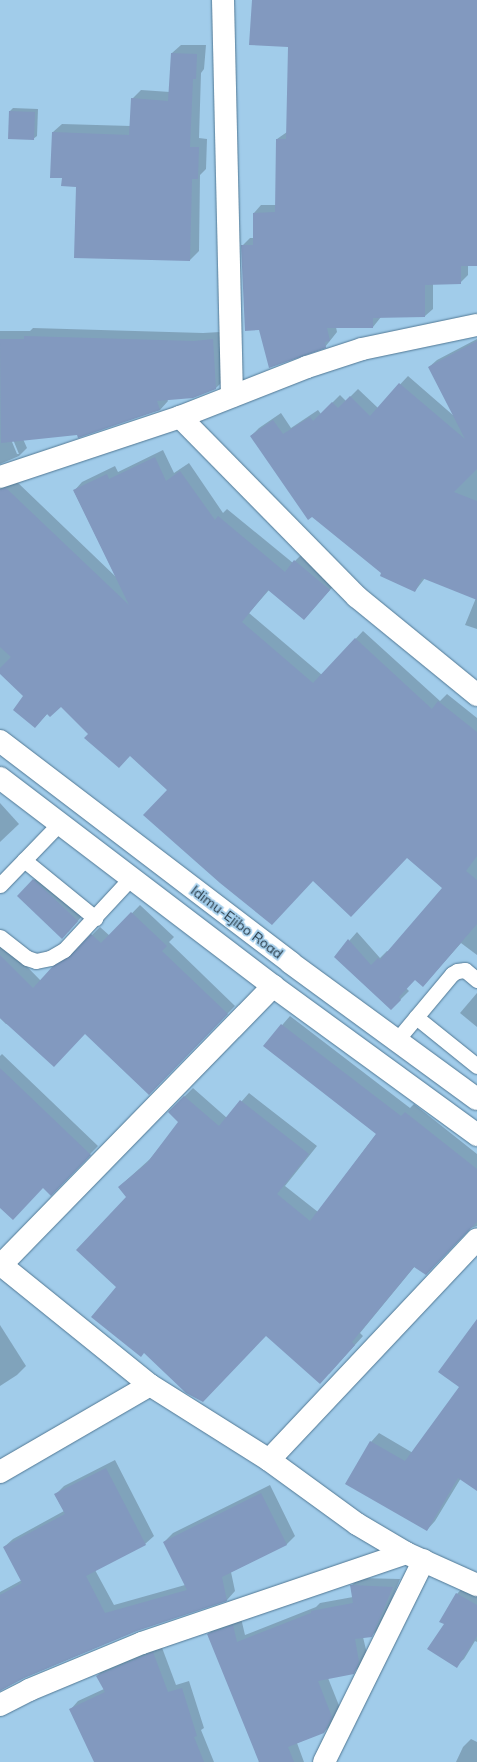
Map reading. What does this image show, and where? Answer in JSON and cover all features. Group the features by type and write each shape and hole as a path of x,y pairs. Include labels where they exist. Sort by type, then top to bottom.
{"street":[{"path":"223,0 232,396"},
{"path":"0,477 180,417 232,396 362,349 477,325"},
{"path":"180,417 357,597 477,695"},
{"name":"Idimu-Ejibo Road","path":"0,740 155,860 396,1041 477,1099"},
{"path":"0,778 130,879 273,986 477,1135"},
{"path":"273,986 1,1264 150,1385 269,1460 357,1524 415,1556 477,1585"},
{"path":"269,1460 477,1239"},
{"path":"0,1472 150,1385"},
{"path":"0,1705 29,1690 142,1643 415,1556"},
{"path":"324,1762 415,1556"}],"lane":[{"path":"0,885 59,824"},
{"path":"24,860 95,918"},
{"path":"0,937 27,958 43,961 64,950 130,879"},
{"path":"396,1041 452,974 457,971 465,970 477,980"},
{"path":"416,1017 477,1066"}],"building":[{"path":"252,0 477,0 477,266 461,266 461,284 425,285 425,317 373,318 373,328 327,328 330,341 325,342 326,348 269,368 259,330 245,331 241,245 253,245 253,213 275,212 276,139 286,139 288,47 249,45"},
{"path":"171,53 197,54 196,79 193,79 190,147 199,147 198,179 192,179 190,261 74,258 76,187 61,186 62,178 50,178 52,132 129,135 131,98 168,101"},
{"path":"9,111 35,112 34,140 8,139"},
{"path":"24,336 194,341 213,339 216,389 193,398 157,401 160,410 78,438 77,435 1,443 0,339 24,339"},
{"path":"477,341 477,469 454,492 477,501 477,600 422,578 415,592 380,576 381,573 312,517 308,520 250,436 273,420 283,434 310,417 313,421 332,402 338,408 350,396 370,416 399,383 465,439 428,367"},
{"path":"155,457 166,481 180,471 215,520 218,516 285,572 294,560 330,590 304,620 268,590 242,622 313,683 355,638 432,709 438,701 477,732 477,856 466,871 477,880 477,924 423,987 415,980 399,997 401,1000 391,1010 334,957 348,939 371,965 378,958 380,960 442,888 407,858 351,917 313,881 272,925 220,883 143,815 167,790 130,756 119,768 84,738 88,734 61,707 50,717 47,714 35,728 13,710 23,696 0,674 0,668 11,657 0,647 0,489 6,488 129,605 73,490 107,474 109,479"},
{"path":"33,879 78,921 62,939 17,896"},
{"path":"131,912 167,946 162,951 228,1014 149,1095 85,1034 54,1067 0,1018 0,955 33,988 53,966 70,956 91,934 101,943"},
{"path":"281,1024 401,1116 405,1112 477,1169 477,1222 426,1275 414,1267 352,1342 355,1345 320,1384 266,1336 203,1402 186,1393 144,1353 141,1357 91,1317 116,1287 76,1250 126,1197 118,1187 147,1163 178,1122 168,1112 184,1096 219,1126 240,1100 309,1154 277,1194 310,1221 376,1134 263,1046"},
{"path":"0,1068 91,1155 51,1196 43,1188 13,1220 0,1208"},
{"path":"477,1319 477,1491 458,1478 427,1531 345,1484 370,1441 405,1461 459,1387 438,1372"},
{"path":"106,1468 146,1545 86,1576 105,1613 187,1590 163,1542 261,1493 287,1545 222,1577 227,1601 137,1631 24,1678 0,1691 0,1595 22,1583 3,1547 65,1514 54,1494"},
{"path":"350,1585 393,1587 372,1637 355,1639 359,1662 354,1674 318,1681 332,1717 324,1733 288,1747 294,1762 259,1762 207,1634 233,1625 237,1642 311,1613 311,1611 353,1603"},
{"path":"456,1593 477,1605 477,1636 457,1668 427,1649 444,1624 439,1622"},
{"path":"153,1652 168,1692 182,1688 197,1736 194,1737 204,1762 94,1762 69,1709 105,1692 96,1676"}]}
